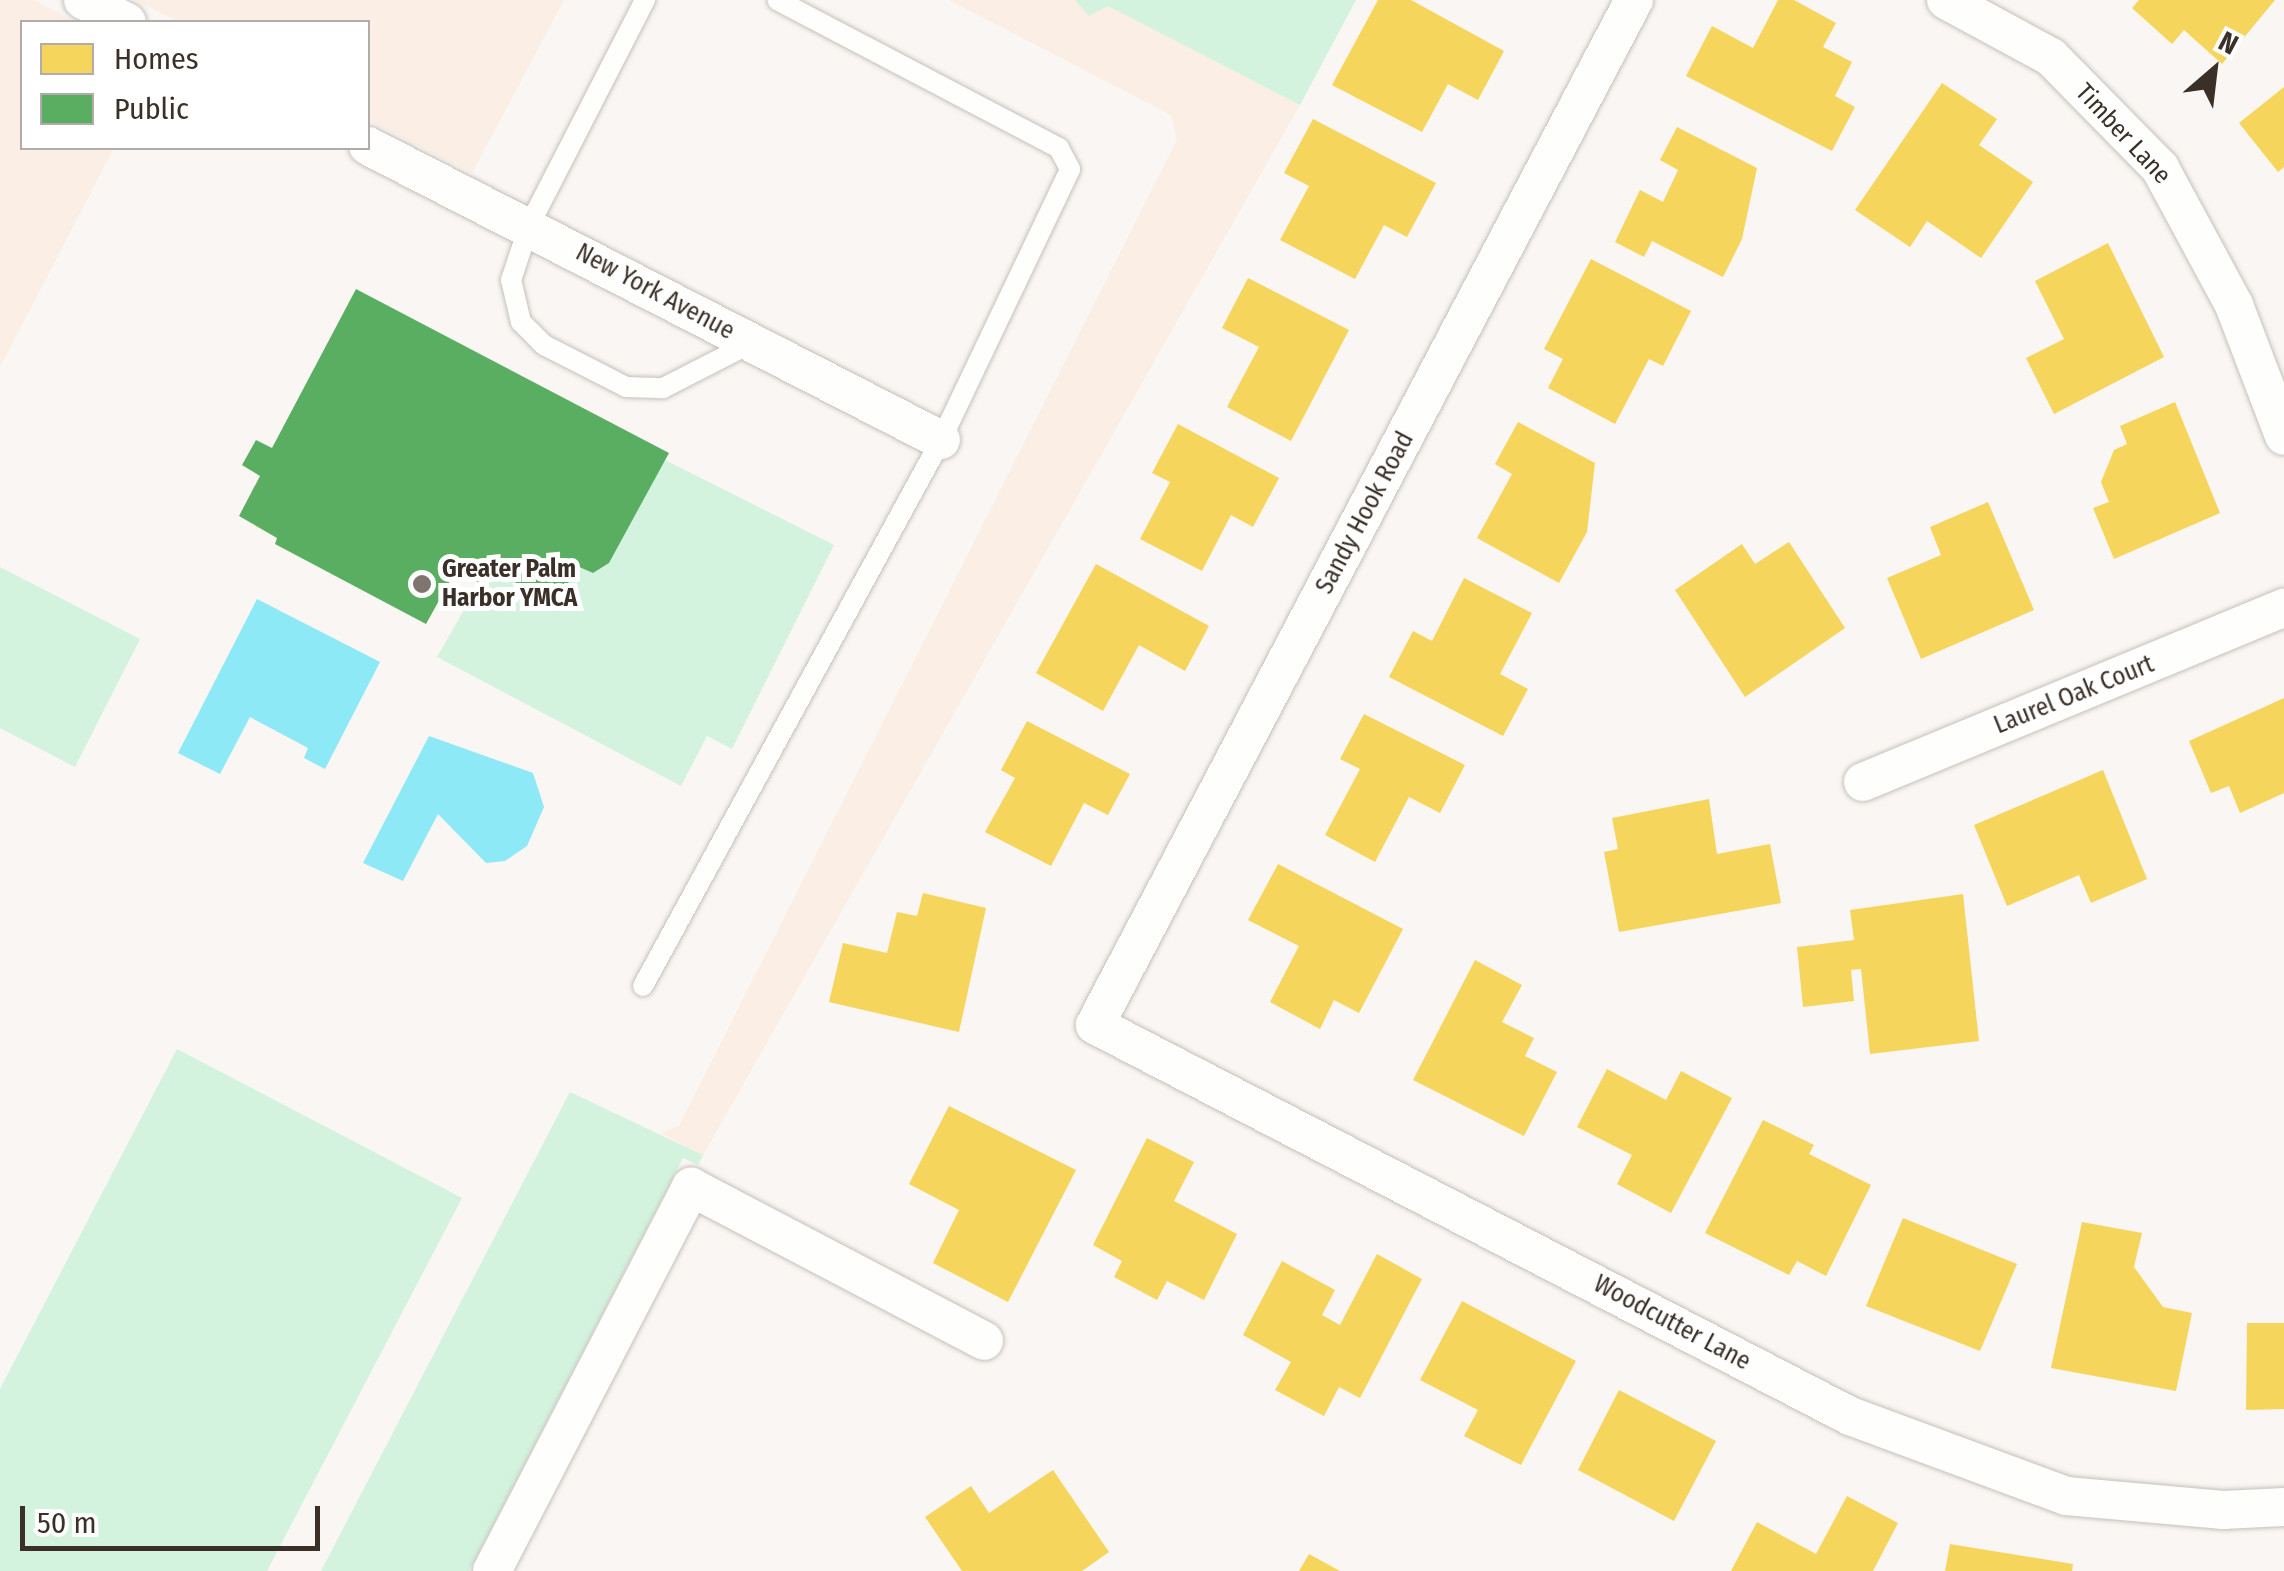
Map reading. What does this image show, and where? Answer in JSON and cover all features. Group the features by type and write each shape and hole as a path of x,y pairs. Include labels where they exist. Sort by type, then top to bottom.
{"street":[{"path":"83,0 123,20"},
{"name":"Sandy Hook Road","path":"1095,1026 1634,0"},
{"name":"Timber Lane","path":"1946,0 2051,57 2160,168 2234,304 2284,436"},
{"name":"New York Avenue","path":"370,147 941,440"},
{"name":"Laurel Oak Court","path":"1863,782 2284,608"},
{"name":"Woodcutter Lane","path":"1095,1026 1850,1416 2066,1496 2223,1510 2284,1507"},
{"path":"492,1571 691,1187 984,1340"}],"lane":[{"path":"645,0 529,226 511,280 522,322 544,345 626,387 663,388 750,343"},
{"path":"642,986 941,440 1070,169 1046,141 777,0"}],"shaded area":[{"path":"0,0 33,0 72,20 20,20 20,150 113,150 0,367"},
{"path":"135,0 564,0 472,173 370,121 370,20 175,20"},
{"path":"949,0 1097,0 1300,105 703,1155 661,1133 679,1126 1177,140 1171,115"}],"green space":[{"path":"1075,0 1356,0 1300,105 1108,6 1089,16"},
{"path":"665,460 834,545 732,749 707,736 681,786 437,657 488,568 556,604 577,566 593,573 609,563"},
{"path":"0,567 140,639 75,767 0,728"},
{"path":"177,1049 462,1198 267,1571 0,1571 0,1389"},
{"path":"570,1092 703,1155 698,1165 683,1158 469,1571 321,1571"}],"water":[{"path":"257,599 380,662 325,769 304,758 308,748 250,717 220,774 178,753"},
{"path":"429,736 533,773 544,807 527,846 505,861 486,863 438,814 403,881 363,863"}],"building: Homes":[{"path":"1378,0 1411,0 1504,51 1478,100 1448,84 1422,132 1332,85"},
{"path":"1778,0 1794,0 1836,23 1823,47 1852,62 1835,96 1855,107 1832,151 1686,76 1712,26 1753,48"},
{"path":"2139,0 2275,0 2222,64 2184,30 2172,44 2132,8"},
{"path":"1942,83 1997,119 1979,145 2033,182 1981,258 1927,221 1910,247 1855,210"},
{"path":"2284,87 2284,167 2278,172 2239,123"},
{"path":"1313,119 1436,183 1407,237 1384,225 1355,279 1280,240 1309,186 1284,173"},
{"path":"1677,127 1757,168 1742,239 1723,277 1652,241 1644,257 1615,242 1640,190 1663,202 1678,170 1660,160"},
{"path":"2108,243 2164,357 2054,414 2026,358 2064,339 2035,281"},
{"path":"1591,259 1691,311 1663,366 1649,359 1615,424 1548,388 1563,359 1544,349"},
{"path":"1248,278 1349,330 1291,441 1227,407 1259,347 1222,328"},
{"path":"2175,402 2220,513 2114,559 2093,508 2109,502 2101,482 2114,450 2127,444 2120,426"},
{"path":"1518,422 1595,463 1587,532 1559,583 1477,538 1512,474 1495,464"},
{"path":"1178,424 1279,478 1253,527 1231,515 1202,571 1140,539 1170,482 1152,473"},
{"path":"1988,502 2034,610 1921,659 1887,578 1941,555 1930,527"},
{"path":"1789,542 1845,628 1745,697 1675,590 1742,544 1755,564"},
{"path":"1096,564 1209,626 1185,671 1139,645 1103,711 1036,673"},
{"path":"1464,578 1532,613 1500,674 1528,689 1503,736 1389,677 1413,631 1432,641"},
{"path":"2284,698 2284,793 2240,813 2229,786 2211,793 2189,741"},
{"path":"1364,714 1465,765 1440,813 1409,797 1375,862 1325,835 1360,769 1340,759"},
{"path":"1027,721 1130,774 1108,815 1084,803 1051,866 985,832 1015,778 1001,770"},
{"path":"2103,770 2147,879 2091,903 2079,875 2007,906 1974,825"},
{"path":"1709,799 1717,854 1770,844 1781,903 1619,932 1604,852 1618,849 1612,818"},
{"path":"1278,864 1403,929 1359,1013 1334,1000 1320,1029 1270,1002 1299,946 1248,920"},
{"path":"923,893 986,908 959,1032 829,1002 843,943 887,953 897,912 917,916"},
{"path":"1963,894 1979,1041 1870,1054 1861,969 1851,970 1854,1001 1803,1007 1797,947 1854,940 1850,910"},
{"path":"1475,960 1522,985 1502,1022 1534,1038 1525,1056 1557,1072 1524,1136 1413,1080"},
{"path":"1607,1069 1666,1100 1681,1071 1732,1098 1671,1213 1617,1184 1632,1155 1577,1127"},
{"path":"949,1106 1076,1170 1008,1302 933,1263 959,1210 909,1184"},
{"path":"1763,1120 1814,1145 1809,1154 1871,1185 1826,1276 1797,1261 1789,1275 1705,1233"},
{"path":"1147,1138 1194,1162 1174,1201 1237,1234 1204,1300 1167,1281 1157,1300 1114,1277 1122,1261 1093,1245"},
{"path":"1903,1218 2017,1264 1980,1351 1866,1306"},
{"path":"2082,1222 2142,1233 2134,1267 2163,1307 2192,1313 2176,1391 2051,1368"},
{"path":"1377,1254 1422,1279 1360,1398 1339,1387 1324,1416 1275,1390 1291,1362 1243,1335 1282,1261 1335,1290 1322,1315 1340,1325"},
{"path":"1462,1301 1576,1361 1521,1465 1464,1436 1478,1410 1420,1380"},
{"path":"2247,1323 2284,1323 2284,1409 2246,1410"},
{"path":"1619,1390 1716,1441 1674,1521 1578,1470"},
{"path":"1053,1470 1109,1552 1082,1571 962,1571 925,1517 971,1486 989,1513"},
{"path":"1847,1496 1898,1523 1873,1571 1731,1571 1757,1522 1816,1554"},
{"path":"1950,1544 2073,1564 2072,1571 1945,1571"},
{"path":"1309,1554 1340,1571 1299,1571"}],"building: Public":[{"path":"356,289 669,453 609,563 593,573 577,566 557,604 488,568 478,582 456,570 426,624 275,544 277,538 239,516 260,476 242,465 256,440 272,448"}],"place":[{"name":"Greater Palm Harbor YMCA","path":"422,584"}]}
